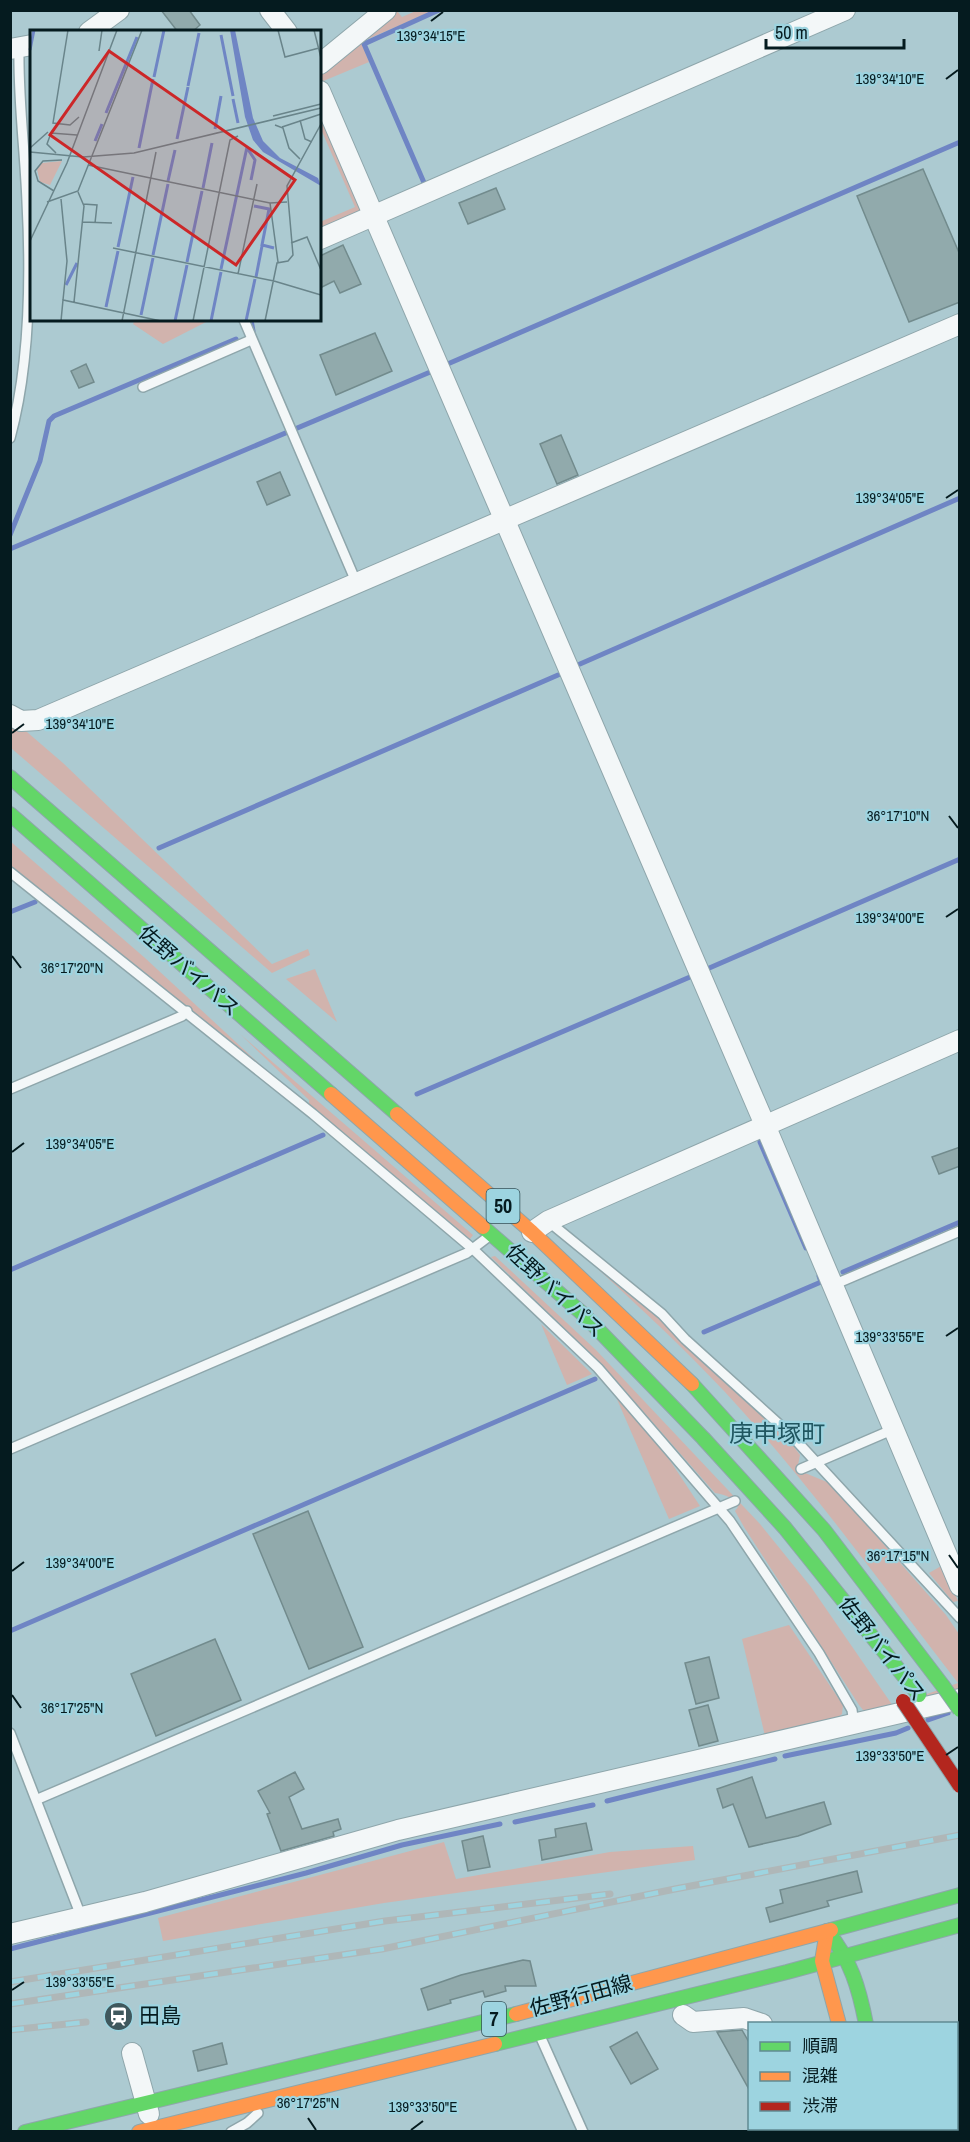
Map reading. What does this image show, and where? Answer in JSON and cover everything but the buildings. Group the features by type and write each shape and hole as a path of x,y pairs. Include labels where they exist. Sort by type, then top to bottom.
{"main road":[{"name":"佐野バイパス","path":"10,777 532,1232 682,1373 762,1458 831,1538 960,1710"},
{"name":"佐野バイパス","path":"10,814 583,1314 689,1423 785,1528 855,1613 932,1715"},
{"path":"855,1613 903,1701 960,1786"},
{"name":"佐野行田線","path":"25,2132 531,2010 960,1895"},
{"name":"佐野行田線","path":"146,2130 960,1925"},
{"path":"827,1931 848,1954 862,1994 866,2022"},
{"path":"827,1931 822,1961 839,2022"}],"street":[{"path":"92,30 119,10"},
{"path":"270,10 285,30"},
{"path":"321,63 386,10"},
{"path":"321,239 845,10"},
{"path":"321,93 503,522 765,1125 960,1586"},
{"path":"10,715 21,721 38,720 960,324"},
{"path":"532,1232 548,1221 960,1040"},
{"path":"10,1934 231,1879 398,1830 960,1699"},
{"path":"683,2015 693,2022 744,2018 756,2022"},
{"path":"132,2053 146,2103 146,2130"}],"lane":[{"path":"10,438 19,408 26,340 28,268 27,202 18,88 20,47"},
{"path":"244,321 357,584"},
{"path":"143,387 251,340"},
{"path":"10,872 187,1011 474,1250 618,1389 718,1507 819,1653 852,1710 854,1724"},
{"path":"10,1089 182,1016 187,1011"},
{"path":"548,1221 662,1314 685,1339 792,1435 960,1618"},
{"path":"833,1285 960,1231"},
{"path":"10,1449 474,1250 492,1233"},
{"path":"801,1469 894,1429"},
{"path":"38,1799 735,1501"},
{"path":"10,1733 38,1799 81,1916"},
{"path":"531,2010 542,2044 583,2132"},
{"path":"231,2132 247,2123 271,2099"}],"shaded area":[{"path":"397,11 402,17 416,11 433,11 361,42 369,62 321,82 321,71"},
{"path":"321,114 361,210 321,228 321,222 355,207 321,129"},
{"path":"134,321 208,321 163,344 133,324"},
{"path":"10,723 27,732 63,763 272,964 308,949 310,955 272,973 11,748"},
{"path":"10,841 145,958 265,1069 11,866"},
{"path":"315,969 337,1022 286,979"},
{"path":"240,1034 473,1235 470,1239 309,1105 309,1100"},
{"path":"567,1241 658,1318 788,1439 800,1455 798,1465 805,1473 827,1482 842,1497 946,1615 959,1634 959,1694 868,1716 744,1527 735,1511 738,1507 734,1501 715,1493 602,1365 491,1257 495,1256 596,1350 760,1524 811,1587 893,1706 958,1683 844,1535 756,1427 687,1353"},
{"path":"541,1324 592,1374 567,1385"},
{"path":"616,1397 665,1453 700,1506 669,1519"},
{"path":"943,1565 958,1601 953,1602 929,1573"},
{"path":"789,1625 843,1705 842,1714 833,1721 765,1736 742,1639"},
{"path":"444,1842 456,1879 610,1852 693,1846 695,1860 384,1903 163,1941 158,1918"}],"waterway":[{"path":"425,185 364,44 439,10"},
{"path":"443,366 960,142"},
{"path":"251,321 253,331"},
{"path":"10,535 40,461 49,421 54,416 236,339"},
{"path":"10,549 435,370"},
{"path":"580,664 960,498"},
{"path":"159,848 558,675"},
{"path":"707,969 960,859"},
{"path":"10,912 35,902"},
{"path":"417,1094 690,977"},
{"path":"10,1270 323,1135"},
{"path":"760,1142 806,1248"},
{"path":"843,1272 960,1222"},
{"path":"704,1332 821,1282 819,1276"},
{"path":"10,1631 595,1379"},
{"path":"928,1720 948,1713"},
{"path":"785,1756 896,1733 908,1728"},
{"path":"607,1801 775,1759"},
{"path":"515,1822 593,1805"},
{"path":"10,1949 306,1873 402,1845 500,1824"}],"railway":[{"path":"10,2004 382,1949 675,1889 960,1835"},
{"path":"10,1982 385,1921 610,1894"},
{"path":"10,2030 86,2022"}],"traffic: fast":[{"path":"10,777 397,1114"},
{"path":"10,814 331,1094"},
{"path":"483,1227 583,1314 703,1438 785,1528 919,1695"},
{"path":"692,1384 824,1530 943,1686"},
{"path":"943,1686 960,1710"},
{"path":"831,1930 960,1895"},
{"path":"495,2044 787,1972 960,1925"},
{"path":"827,1931 853,1975 866,2022"},
{"path":"25,2132 516,2014"}],"traffic: slow":[{"path":"331,1094 483,1227"},
{"path":"397,1114 532,1232 692,1384"},
{"path":"516,2014 831,1930"},
{"path":"827,1931 822,1961 838,2022"},
{"path":"139,2132 495,2044"}],"traffic: jam":[{"path":"903,1701 960,1786"}],"place":[{"name":"田島","path":"118,2016"}],"district":[{"name":"庚申塚町","path":"777,1434"}]}
